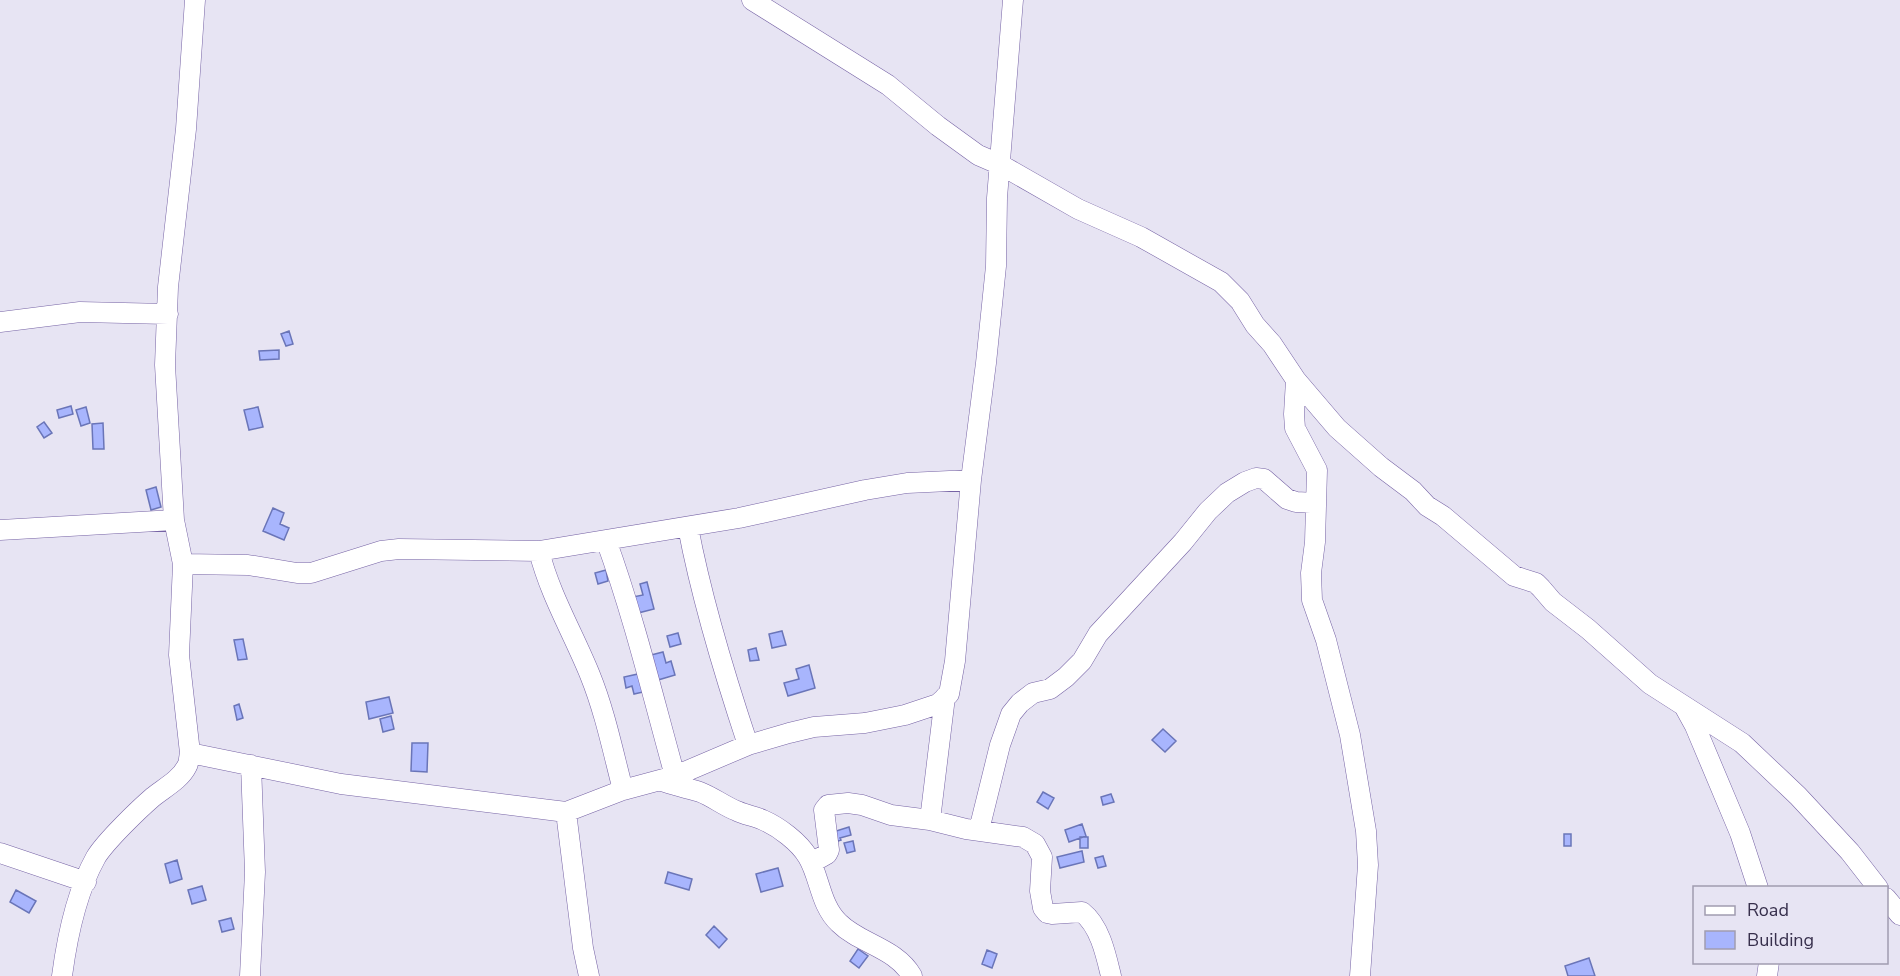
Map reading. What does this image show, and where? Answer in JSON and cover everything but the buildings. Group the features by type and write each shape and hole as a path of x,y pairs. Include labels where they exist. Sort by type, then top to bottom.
{"street":[{"path":"63,976 64,957 78,901 97,856 127,822 187,767 190,753 179,655 183,564 174,520 165,365 168,287 186,129 195,0"},
{"path":"752,0 888,85 938,126 978,154 1078,209 1141,237 1221,282 1240,301 1296,380 1337,428 1381,467 1413,490 1427,506 1443,516 1514,576 1536,584 1553,602 1588,629 1650,684 1683,703 1742,743 1850,852 1876,886"},
{"path":"190,753 341,784 566,812 623,790 668,778 748,745 814,727 865,723 905,715 938,704 949,694 955,661 971,480 996,266 997,198 1013,0"},
{"path":"0,322 80,312 168,314"},
{"path":"1296,380 1295,428 1317,470 1315,542 1311,573 1312,600 1326,639 1350,735 1366,831 1368,865 1360,976"},
{"path":"979,830 1000,745 1011,714 1033,693 1050,689 1082,661 1098,634 1227,493 1256,478 1264,479 1287,499 1316,503"},
{"path":"183,564 248,565 311,573 381,551 399,549 539,551 739,518 886,486 971,480"},
{"path":"0,530 174,520"},
{"path":"688,527 710,627 748,745"},
{"path":"606,540 621,580 638,638 668,778"},
{"path":"539,551 544,574 590,674 602,706 623,790"},
{"path":"930,820 945,697"},
{"path":"1683,703 1740,833 1757,886"},
{"path":"249,976 255,872 251,765"},
{"path":"668,778 735,810 765,820 802,848 812,863 821,893 839,924 903,963 912,976"},
{"path":"812,863 827,854 829,850 824,810 828,805 848,803 862,805 891,815 1023,837 1035,844 1042,857 1040,891 1043,908 1047,913 1052,914 1082,912 1089,917 1103,947 1111,976"},
{"path":"566,812 583,948 590,976"},
{"path":"0,853 86,882"},
{"path":"1888,899 1900,915"}]}
